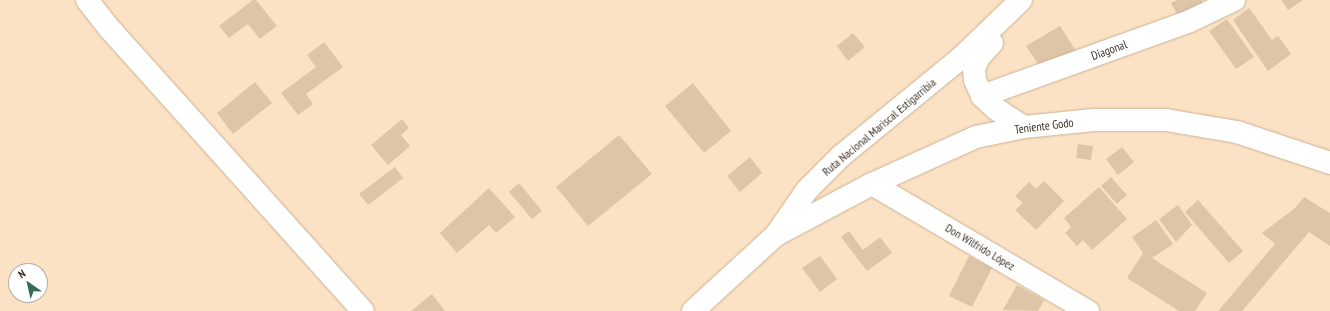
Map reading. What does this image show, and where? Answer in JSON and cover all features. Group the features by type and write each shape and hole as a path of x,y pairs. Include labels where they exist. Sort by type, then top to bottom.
{"main road":[{"path":"87,0 109,28 363,311"},
{"name":"Ruta Nacional Mariscal Estigarribia","path":"693,311 776,235 807,190 841,156 962,57 1021,0"},
{"path":"1024,127 1007,118 982,96 974,75 979,57 1029,0"},
{"name":"Diagonal","path":"982,96 1190,21 1234,0"},
{"name":"Teniente Godo","path":"776,235 872,184 976,137 1024,127 1094,120 1166,120 1237,132 1330,162"},
{"name":"Don Wilfrido López","path":"872,184 1088,311"}],"building":[{"path":"253,0 256,0 277,26 260,39 248,24 229,38 219,26"},
{"path":"1177,0 1202,0 1203,3 1178,16 1171,3"},
{"path":"1281,0 1303,0 1288,10"},
{"path":"1249,8 1272,40 1278,36 1291,54 1268,71 1233,20"},
{"path":"1227,19 1254,57 1236,69 1209,31"},
{"path":"1060,26 1076,51 1038,64 1026,46"},
{"path":"853,33 865,47 848,61 837,46"},
{"path":"324,42 343,67 306,94 313,104 298,115 281,93 316,67 307,55"},
{"path":"255,82 272,103 233,134 217,113"},
{"path":"693,83 731,131 704,153 665,106"},
{"path":"402,119 409,128 401,135 410,146 388,165 371,145"},
{"path":"619,135 652,174 588,226 556,187"},
{"path":"1078,144 1093,146 1091,160 1076,158"},
{"path":"1122,147 1134,162 1118,175 1106,159"},
{"path":"750,157 762,173 740,192 727,176"},
{"path":"395,167 403,178 368,205 359,194"},
{"path":"1111,177 1127,195 1117,204 1101,186"},
{"path":"1044,181 1064,201 1036,230 1015,210 1023,203 1015,196 1029,182 1036,189"},
{"path":"519,183 542,211 532,219 509,192"},
{"path":"1099,187 1127,219 1092,250 1083,240 1077,246 1065,233 1071,227 1064,218"},
{"path":"489,188 515,217 496,233 489,225 457,253 440,233"},
{"path":"1304,197 1330,213 1330,246 1309,232 1242,311 1218,311 1275,244 1262,233 1294,209"},
{"path":"1198,200 1243,251 1229,263 1185,212"},
{"path":"1178,205 1192,225 1176,242 1159,219"},
{"path":"1156,220 1173,244 1152,258 1207,293 1195,311 1179,311 1127,278 1143,253 1132,237"},
{"path":"849,231 863,250 880,237 892,253 867,271 841,237"},
{"path":"820,256 837,279 820,292 802,268"},
{"path":"969,256 992,268 972,307 949,296"},
{"path":"1017,285 1044,300 1038,311 1003,310"},
{"path":"432,294 445,311 411,311"}]}
